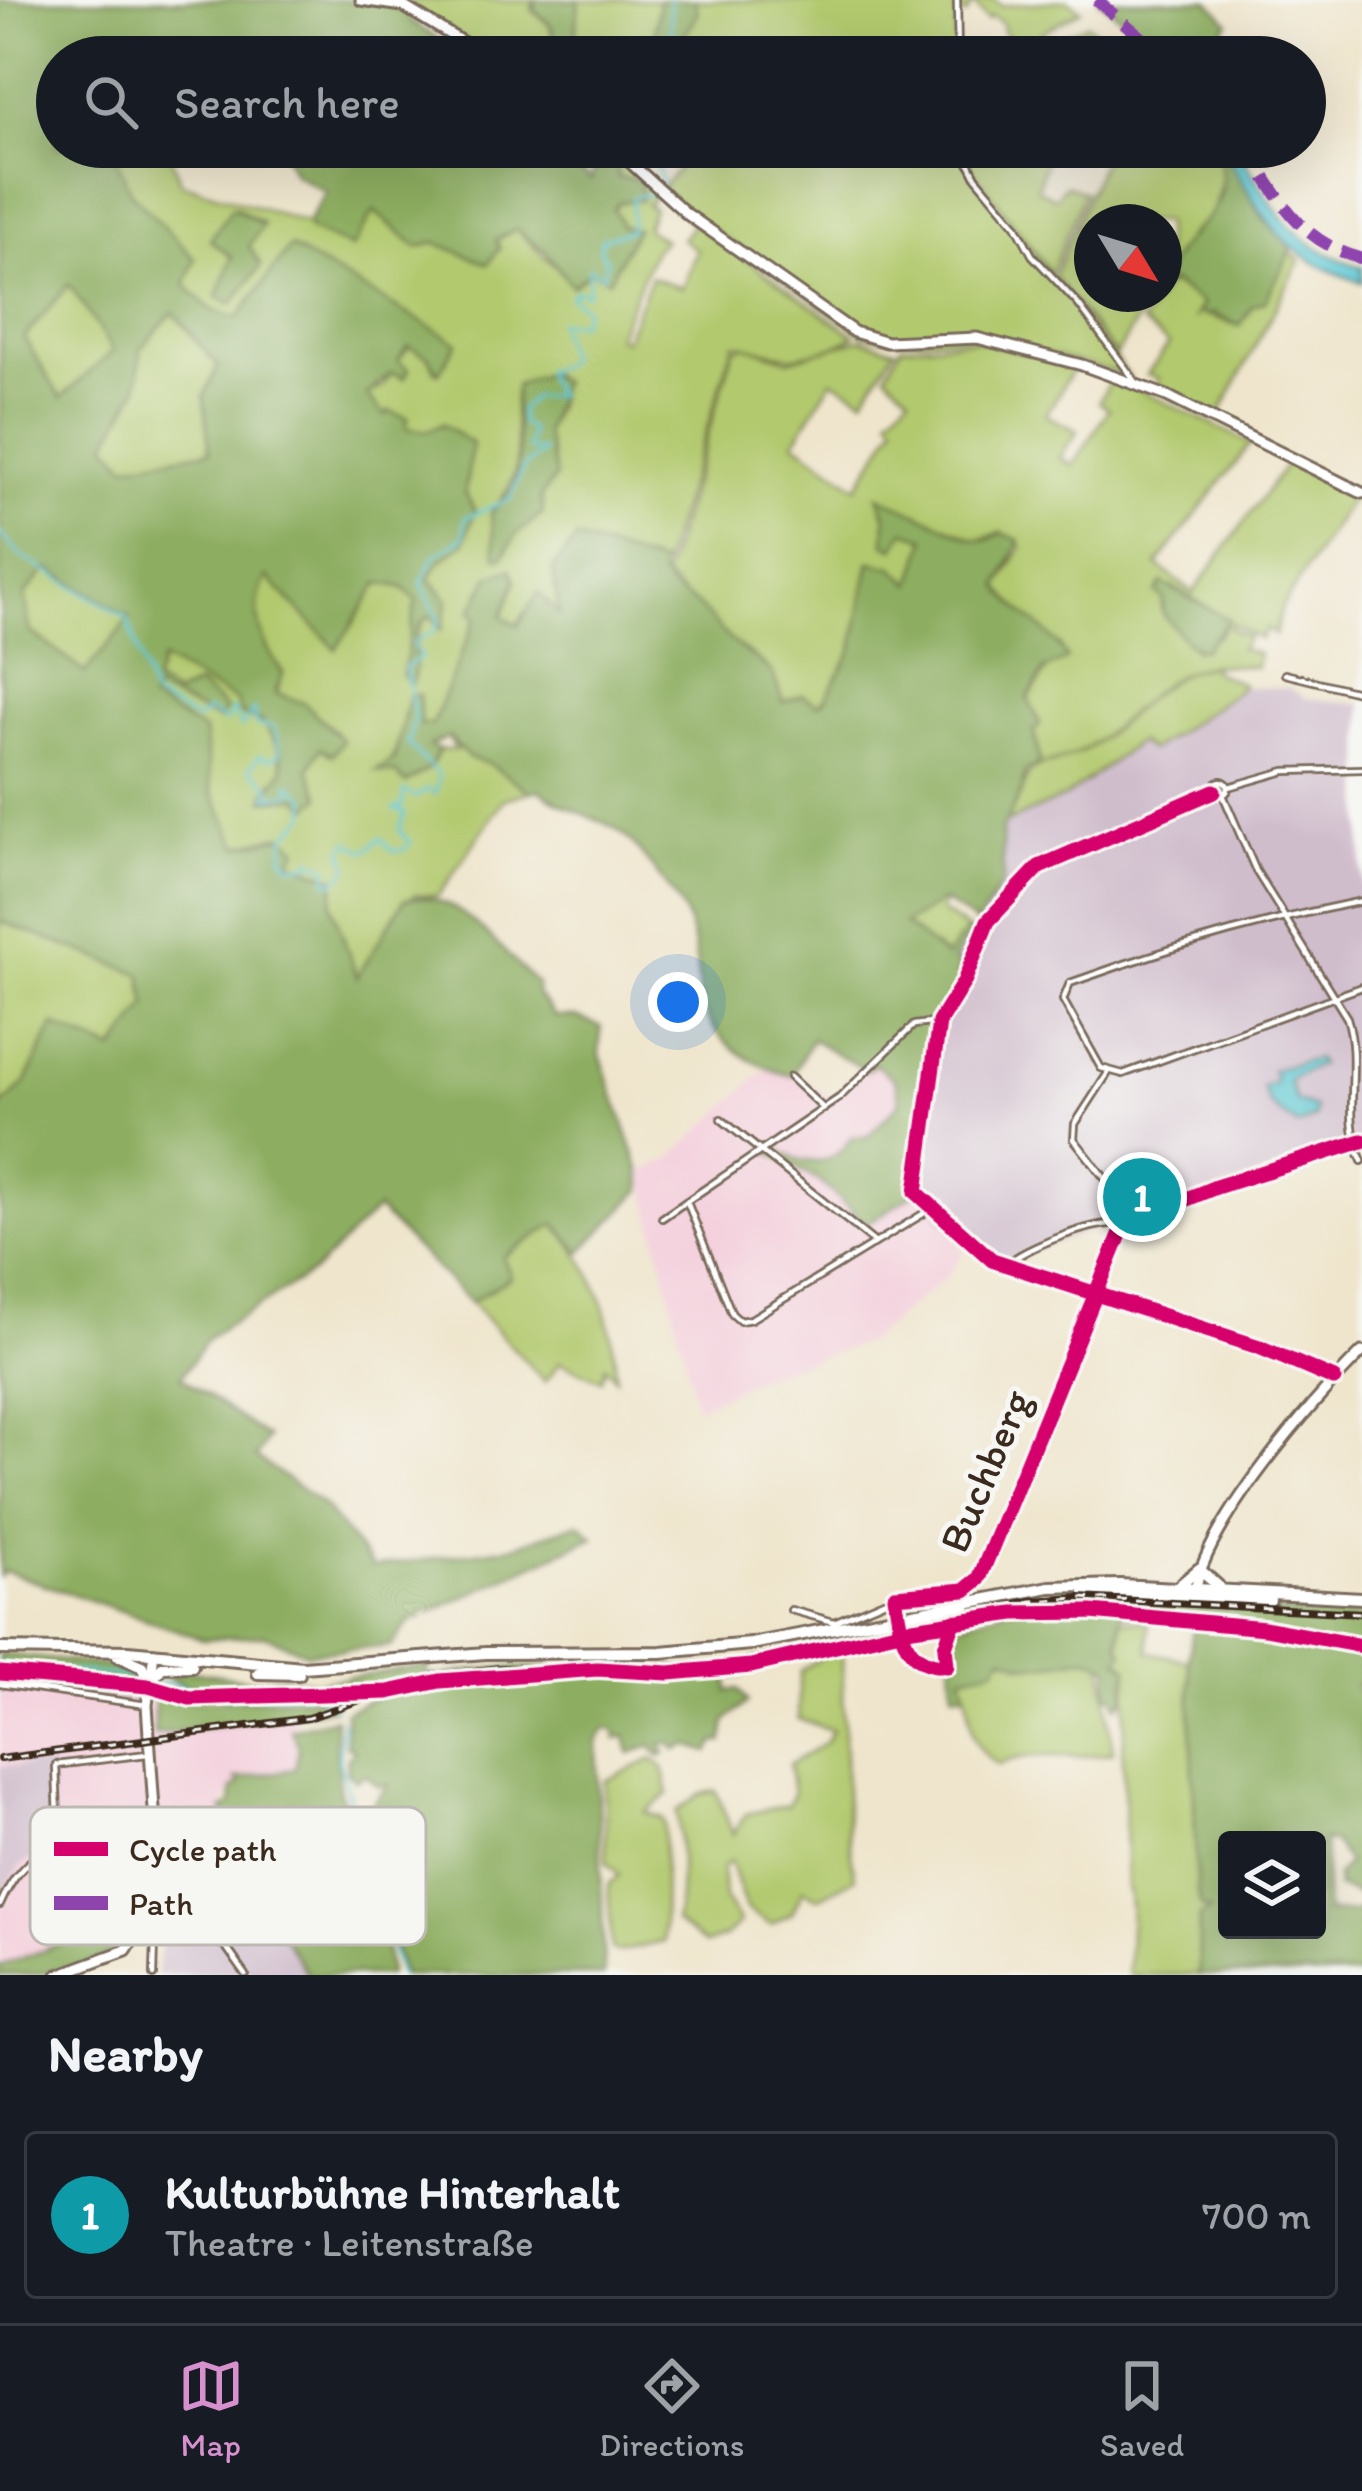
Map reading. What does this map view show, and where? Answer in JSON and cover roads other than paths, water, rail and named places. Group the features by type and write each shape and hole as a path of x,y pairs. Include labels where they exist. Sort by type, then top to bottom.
{"main road":[{"path":"1176,1588 1199,1568 1208,1582 1226,1591"},
{"path":"0,1649 303,1667 487,1653 661,1652 788,1639 1029,1589 1176,1588 1362,1602"},
{"path":"118,1656 142,1666 149,1683 162,1667 302,1674 486,1660 709,1656 814,1641 950,1615 965,1608 1086,1592 1362,1602"},
{"path":"788,1639 800,1620 815,1634"},
{"path":"94,1652 192,1666"}],"street":[{"path":"361,0 410,9 453,36"},
{"path":"957,0 958,36"},
{"path":"636,168 687,214 854,332 893,342 977,338 1137,383 1362,493"},
{"path":"972,168 1016,225 1032,255 1137,383"},
{"path":"1285,674 1362,693"},
{"path":"1223,795 1228,787 1285,771 1362,769"},
{"path":"1228,787 1218,781 1214,791 1074,848 1039,867 1004,900 938,1022 916,1192 970,1245 1005,1266 1259,1347 1334,1379"},
{"path":"1214,791 1223,795 1282,917 1335,998 1352,1034 1354,1144 1362,1161"},
{"path":"1362,902 1282,917 1070,983 1064,1000 1090,1053 1108,1072 1123,1074 1362,987"},
{"path":"662,1218 824,1109 914,1025 938,1022"},
{"path":"1108,1072 1075,1124 1074,1139 1135,1217"},
{"path":"790,1077 824,1109"},
{"path":"721,1119 758,1154 815,1189 874,1242"},
{"path":"1005,1266 1066,1236 1114,1222 1124,1225 1135,1217 1362,1141"},
{"path":"687,1202 731,1314 740,1321 751,1319 932,1208"},
{"name":"Buchberg","path":"982,1569 1099,1296 1124,1225"},
{"path":"1195,1593 1199,1568 1216,1536 1334,1379 1362,1352"},
{"path":"791,1610 800,1620 834,1622 896,1596 898,1611"},
{"name":"Buchberg","path":"902,1631 916,1660 943,1667 950,1615"},
{"path":"153,1657 147,1705 154,1807"},
{"path":"0,1684 147,1705"},
{"path":"58,1807 56,1765 150,1754"},
{"path":"0,1905 30,1867"},
{"path":"58,1975 110,1956 123,1945"},
{"path":"154,1975 155,1945"},
{"path":"222,1945 245,1975"}],"water":[{"path":"1235,168 1250,168 1300,235 1336,258 1362,267 1362,282 1292,247 1262,213"},
{"path":"1316,1059 1320,1064 1289,1080 1296,1101 1315,1108 1315,1117 1298,1126 1269,1104 1263,1087 1276,1083 1272,1070"}],"waterway":[{"path":"670,0 671,36"},
{"path":"657,168 662,183"},
{"path":"0,533 21,556 127,618 153,697 197,720 208,711 227,722 232,709 242,727 254,709 256,725 274,727 280,754 269,759 260,755 250,768 271,788 267,796 291,794 289,783 307,799 306,815 286,836 283,857 290,865 309,865 311,859 327,867 327,881 335,882 349,867 343,850 349,842 366,851 381,838 392,851 404,850 410,843 399,830 405,813 394,809 402,806 404,791 416,797 427,789 435,794 439,776 408,744 415,717 405,667 422,657 412,643 435,631 439,619 421,583 435,556 464,537 465,518 510,499 523,468 544,451 528,449 531,430 521,423 520,410 533,397 556,396 544,371 564,364 567,357 558,322 580,323 585,308 570,296 577,290 588,294 589,268 603,276 607,260 599,250 602,239 631,230 632,198 654,192"},
{"path":"0,1664 141,1678"},
{"path":"158,1681 225,1696 317,1692"},
{"path":"320,1699 336,1708"},
{"path":"342,1720 339,1760 352,1807"},
{"path":"391,1945 399,1975"}],"railway":[{"path":"0,1759 308,1718 433,1675 500,1668 720,1665 1032,1601 1080,1598 1362,1613"}],"place":[{"name":"Kulturbühne Hinterhalt","path":"1142,1197"}]}
